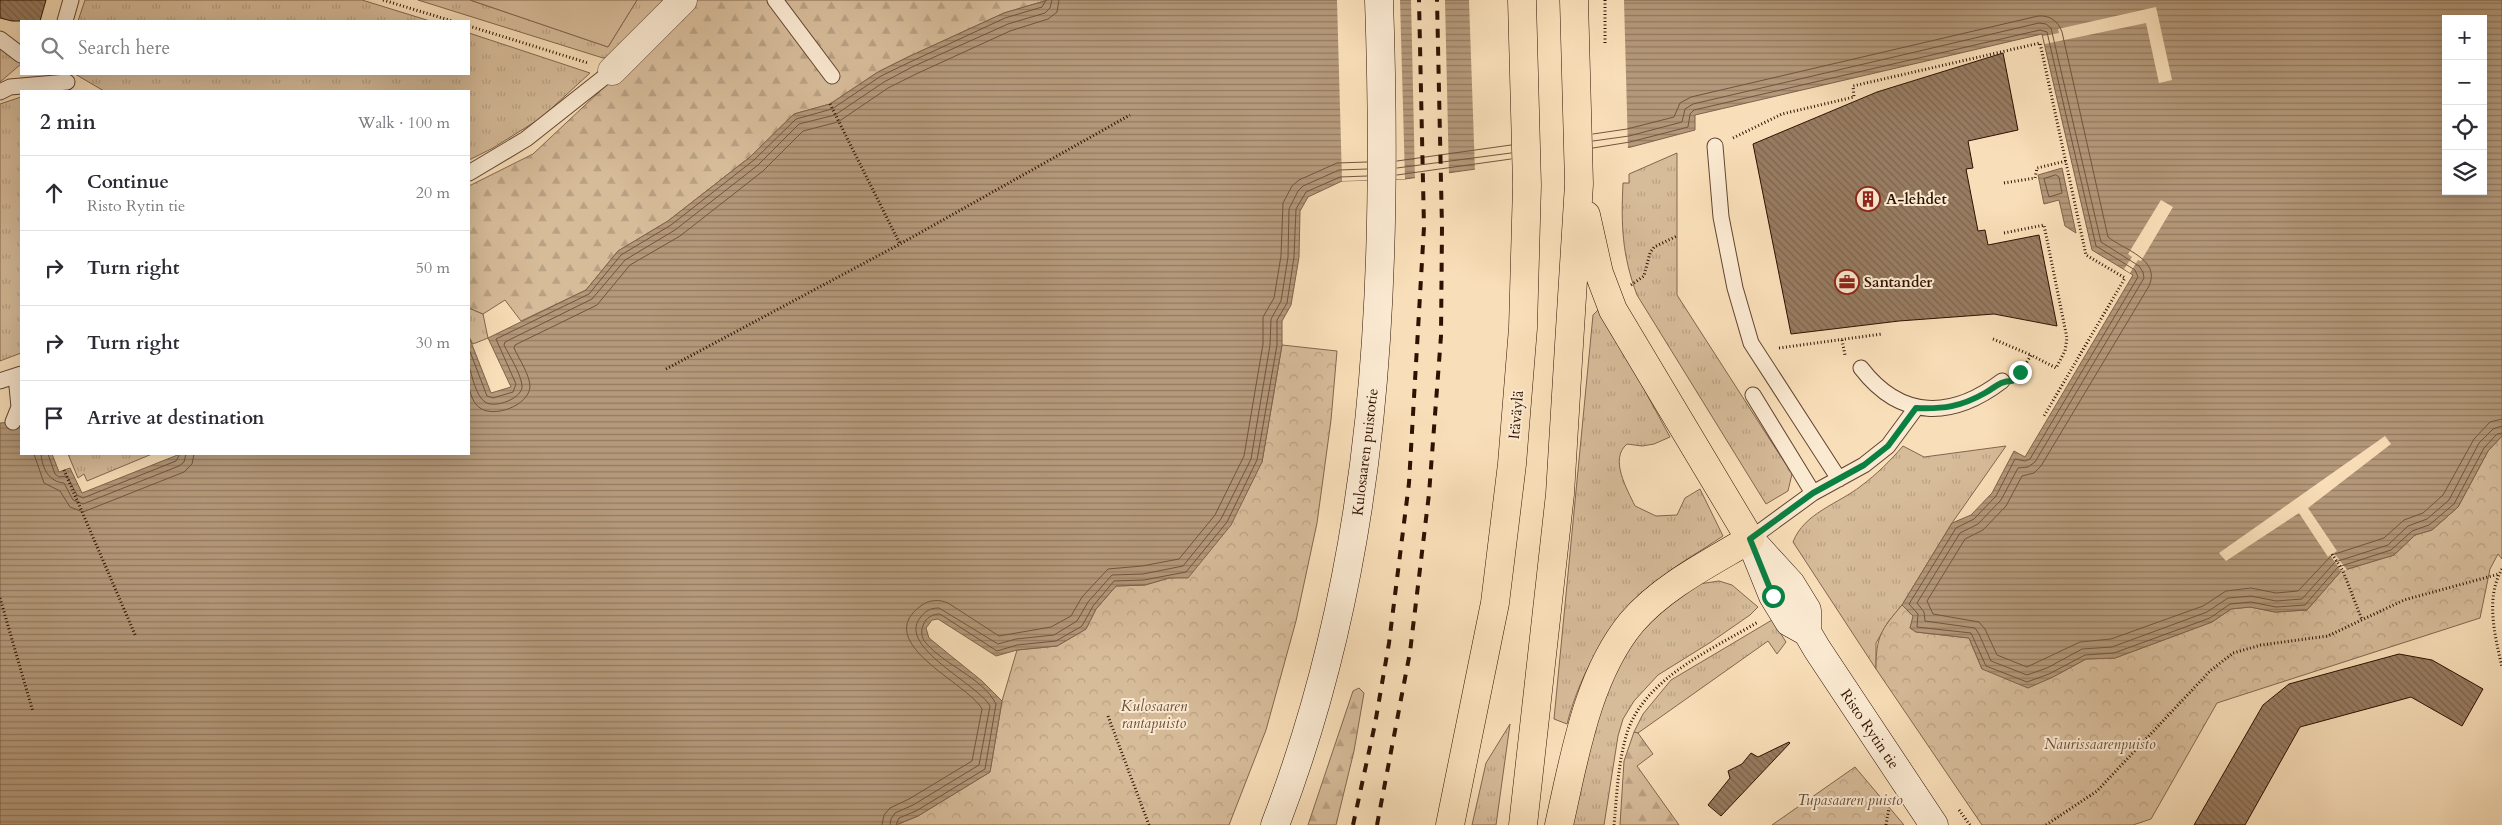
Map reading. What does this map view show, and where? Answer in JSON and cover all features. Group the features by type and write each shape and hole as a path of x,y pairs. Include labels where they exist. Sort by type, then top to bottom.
{"highway":[{"name":"Itäväylä","path":"1450,825 1494,603 1512,464 1523,328 1527,185 1522,0"},
{"path":"1523,825 1560,494 1579,184 1574,0"},
{"path":"1558,825 1588,705 1617,643 1633,622 1663,595 1687,577 1750,539 1613,310 1599,273 1579,184"}],"main road":[{"path":"612,71 683,0"},
{"name":"Kulosaaren puistotie","path":"1275,825 1308,734 1323,682 1342,603 1360,506 1376,355 1382,180 1382,67 1379,0"},
{"name":"Risto Rytin tie","path":"1750,539 1791,584 1807,610 1807,632 1863,720 1934,825"}],"lane":[{"path":"65,20 71,0"},
{"path":"775,0 832,76"},
{"path":"0,39 20,54"},
{"path":"470,171 526,139 612,71"},
{"path":"55,75 70,82"},
{"path":"0,92 10,87 70,82"},
{"path":"1714,146 1724,235 1735,288 1751,343 1838,479"},
{"path":"1861,368 1872,383 1888,395 1916,408 1944,409 1986,393 2002,381"},
{"path":"0,381 19,375 19,407 13,422"},
{"path":"1753,394 1813,493"},
{"path":"1750,539 1813,493 1864,465 1888,446 1916,408"}],"path":[{"path":"384,0 449,20"},
{"path":"470,26 612,71"},
{"path":"1714,146 1782,114 1854,97 1853,86 2040,42 2086,255 2125,278 2044,416"},
{"path":"830,104 900,244"},
{"path":"666,369 900,244 1130,115"},
{"path":"2004,183 2035,178 2037,168 2066,160"},
{"path":"1992,339 2031,355 2056,368 2064,351 2067,338 2044,225 2004,233"},
{"path":"1627,289 1644,276 1650,253 1654,247 1677,236"},
{"path":"1757,352 1882,334"},
{"path":"2002,381 2012,381 2031,355"},
{"path":"64,470 136,638"},
{"path":"2332,554 2343,571 2362,620"},
{"path":"2502,569 2499,574 2492,606 2496,641 2502,667"},
{"path":"2046,825 2097,790 2203,678 2233,652 2261,645 2328,636 2404,600 2499,574"},
{"path":"0,598 33,712"},
{"path":"1614,825 1621,759 1628,730 1648,699 1661,684 1686,666 1764,618"},
{"path":"1108,716 1149,825"}],"green space":[{"path":"85,0 362,0 427,20 78,20"},
{"path":"418,0 470,0 608,47 637,0 671,0 615,55 603,58"},
{"path":"470,0 637,0 608,47"},
{"path":"697,0 1048,0 1004,13 878,72 830,104 794,114 750,157 668,221 618,251 586,290 521,321 505,300 483,314 470,308 470,186 533,154"},
{"path":"470,33 590,73 541,118 493,148 470,160 470,90 102,90 77,75 470,75"},
{"path":"0,48 20,65 0,82"},
{"path":"20,97 20,353 0,361 0,104"},
{"path":"1677,153 1677,295 1792,474 1788,491 1766,504 1637,295 1628,267 1622,213 1623,183 1629,183 1629,174"},
{"path":"470,308 483,314 488,338 473,344 470,339"},
{"path":"1600,308 1670,437 1654,444 1642,446 1627,444 1622,450 1620,458 1621,474 1635,506 1656,516 1677,515 1685,498 1700,489 1723,536 1665,575 1626,611 1612,628 1590,664 1573,704 1567,724 1554,719 1593,315"},
{"name":"Kulosaaren rantapuisto","path":"1282,345 1337,351 1331,420 1317,523 1296,621 1266,730 1229,825 896,825 918,816 990,772 1002,701 1017,650 1057,646 1086,629 1096,609 1116,586 1145,585 1169,578 1188,577 1262,462"},
{"name":"Naurissaarenpuisto","path":"2502,436 2502,559 2498,554 2490,569 2480,618 2217,703 2151,819 2133,825 1982,825 1876,669 1877,649 1881,634 1902,605 1914,616 1910,628 1916,632 1969,638 1982,669 2051,678 2086,659 2115,658 2212,622 2231,609 2250,607 2275,612 2307,610 2341,571 2394,555 2415,535 2432,530 2458,507 2488,451"},
{"path":"1903,446 1924,457 2006,446 1952,523 1902,605 1888,622 1876,643 1876,669 1793,542 1798,532 1813,516 1867,481"},
{"path":"68,455 150,455 87,481 84,474 78,478"},
{"path":"1719,581 1732,585 1758,607 1750,615 1711,642 1658,675 1634,701 1623,719 1618,736 1604,825 1571,825 1596,713 1624,653 1653,617 1699,584"},
{"path":"1772,620 1786,642 1777,654 1768,641 1638,733 1634,732 1643,714 1671,680"},
{"path":"1359,688 1364,693 1354,751 1336,825 1308,825 1353,691"},
{"path":"1510,724 1496,825 1472,825 1486,763"},
{"path":"1634,732 1638,733 1653,754 1637,766 1679,825 1620,825 1624,761"},
{"name":"Tupasaaren puisto","path":"1855,767 1904,825 1772,825"}],"water":[{"path":"1048,0 2502,0 2502,436 2488,451 2458,507 2432,530 2415,535 2394,555 2341,571 2307,610 2275,612 2250,607 2231,609 2212,622 2115,658 2086,659 2028,688 1982,669 1969,638 1916,632 1910,628 1913,616 1902,605 1952,523 1971,515 1992,493 2014,451 2025,457 2133,275 2092,250 2042,34 1695,115 1695,130 1631,147 1405,179 1342,181 1308,197 1300,211 1299,257 1291,305 1282,321 1282,345 1262,462 1231,525 1188,578 1169,578 1145,585 1116,586 1096,609 1086,629 1057,646 1017,650 996,656 938,619 932,620 926,628 929,638 982,681 1002,701 990,772 918,816 896,825 0,825 0,423 13,422 20,425 20,455 52,455 59,472 70,468 82,493 177,455 470,455 470,340 491,393 511,387 488,338 586,290 618,251 668,221 750,157 794,114 830,104 878,72 1004,13"},
{"path":"2062,168 2076,233 2065,226 2059,200 2044,204 2038,175"}],"pier":[{"path":"1337,0 1400,0 1405,179 1342,181"},
{"path":"1411,0 1445,0 1449,176 1415,180"},
{"path":"1469,0 1624,0 1628,150 1475,172"},
{"path":"2156,7 2172,80 2159,83 2146,23 2045,44 2043,36 2059,33 2058,29"},
{"path":"2161,200 2173,207 2141,261 2138,260 2130,273 2124,269 2132,257 2128,254"},
{"path":"2385,436 2391,444 2308,508 2337,551 2334,553 2347,570 2341,571 2330,555 2328,557 2299,513 2226,561 2219,553"}],"building":[{"path":"0,0 46,0 40,20 12,21 0,18"},
{"name":"A-lehdet","path":"2003,53 2018,130 1968,141 1973,168 1966,169 1978,231 1985,230 1988,245 2039,235 2057,326 1994,314 1899,321 1791,334 1753,144 1877,92"},
{"path":"2399,654 2432,660 2483,689 2462,726 2411,697 2300,727 2245,825 2194,825 2263,705 2289,684"},
{"path":"1789,742 1721,816 1708,805 1730,778 1728,771 1742,764 1751,753 1758,757"}],"railway":[{"path":"1353,825 1375,724 1389,643 1409,483 1424,227 1419,0"},
{"path":"1377,825 1410,652 1429,494 1441,336 1442,227 1437,0"}],"place":[{"name":"A-lehdet","path":"1868,199"},
{"name":"Santander","path":"1847,282"}],"route":[{"path":"1773,596 1750,539 1813,493 1864,465 1888,446 1916,408 1944,409 1968,401 1986,393 2002,381 2012,381 2020,372"}]}
